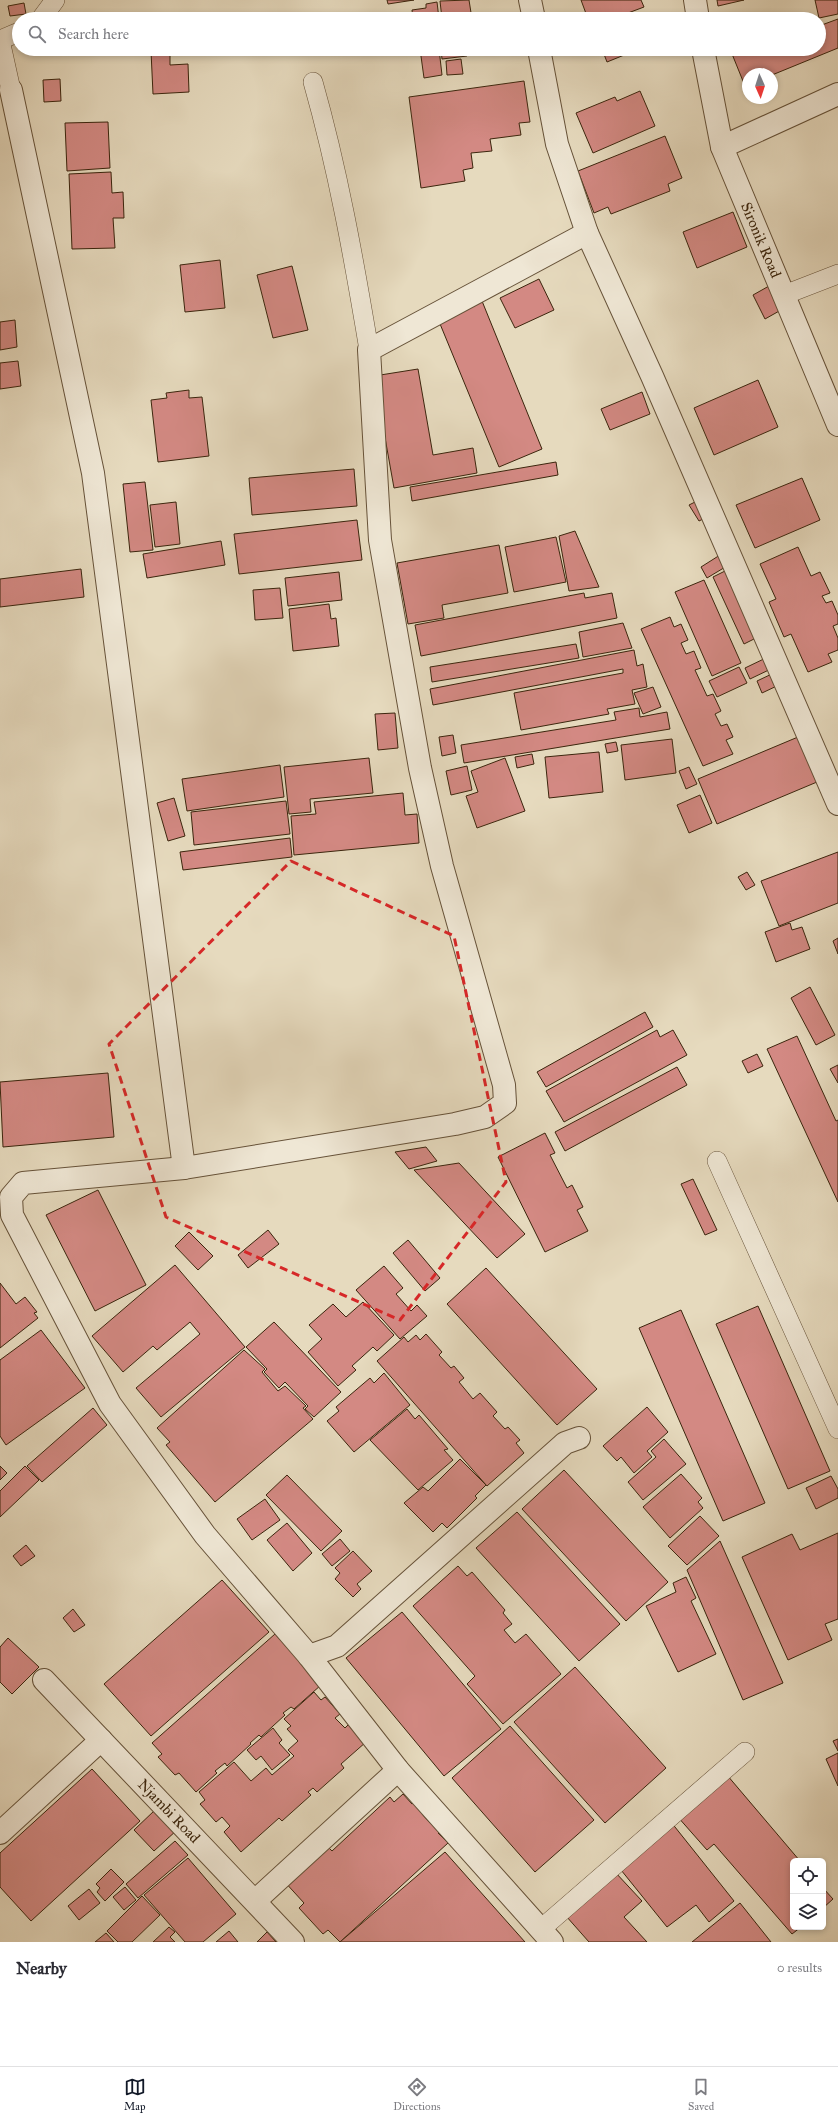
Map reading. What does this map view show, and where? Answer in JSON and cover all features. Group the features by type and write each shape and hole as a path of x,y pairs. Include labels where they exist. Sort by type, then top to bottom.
{"street":[{"path":"530,0 533,12"},
{"path":"695,0 697,12"},
{"path":"540,56 557,144 587,233 655,384 838,804"},
{"name":"Sironik Road","path":"704,56 722,146 838,425"},
{"path":"11,90 93,473 184,1168"},
{"path":"722,146 838,94"},
{"path":"546,1935 398,1770 309,1656 205,1535 110,1404 12,1215 11,1197 23,1183 184,1168 455,1124 485,1117 505,1103 504,1085 442,866 420,768 380,540 369,350 587,233"},
{"path":"309,1656 337,1646 565,1443 579,1438"},
{"name":"Njambi Road","path":"44,1680 294,1942"},
{"path":"0,1833 101,1740"},
{"path":"255,1901 398,1770"}],"lane":[{"path":"46,12 55,0"},
{"path":"11,90 0,40 12,35"},
{"path":"314,82 327,132 352,245 369,350"},
{"path":"784,295 838,274"},
{"path":"717,1161 838,1428"},
{"path":"546,1935 745,1752"}],"highlighted area":[{"path":"291,861 454,936 506,1182 400,1320 166,1217 109,1044"}],"building":[{"path":"387,0 414,0 388,4"},
{"path":"469,0 471,12 441,12 440,1"},
{"path":"581,0 641,0 644,7 631,12 585,12"},
{"path":"717,0 744,0 718,6"},
{"path":"815,0 838,0 838,14 826,17 826,12 818,12"},
{"path":"437,2 438,12 412,12 412,10 426,8 426,4"},
{"path":"24,3 26,12 12,12 12,16 10,16 8,6"},
{"path":"838,19 838,48 826,53 826,23"},
{"path":"151,56 170,56 170,65 188,64 189,92 153,94"},
{"path":"421,56 440,56 442,75 424,78"},
{"path":"442,56 467,56 442,59"},
{"path":"605,56 622,56 607,62"},
{"path":"733,56 818,56 778,73 778,68 742,68 742,79"},
{"path":"461,59 463,74 447,75 446,61"},
{"path":"60,79 61,101 44,102 43,80"},
{"path":"524,81 530,122 519,123 521,135 490,139 492,151 471,153 473,168 463,170 465,181 421,188 409,97"},
{"path":"640,91 655,126 593,153 576,113 615,97 617,101"},
{"path":"108,122 110,168 67,171 65,123"},
{"path":"665,136 682,178 668,184 670,191 611,214 608,207 594,213 578,171"},
{"path":"111,172 112,193 123,192 124,218 113,218 115,248 72,249 69,174"},
{"path":"733,212 747,247 697,268 683,232"},
{"path":"220,260 225,308 185,312 180,265"},
{"path":"292,266 308,330 273,338 257,275"},
{"path":"539,279 554,310 515,328 500,298"},
{"path":"769,286 781,310 765,319 753,295"},
{"path":"482,301 542,449 499,467 438,319"},
{"path":"15,320 17,347 0,350 0,322"},
{"path":"18,361 21,386 0,389 0,363"},
{"path":"418,369 433,455 473,448 477,473 394,488 374,376"},
{"path":"758,380 778,427 714,455 694,408"},
{"path":"189,390 189,398 202,397 209,456 158,462 151,400 167,398 166,393"},
{"path":"642,392 650,414 610,430 601,409"},
{"path":"556,462 558,475 412,501 410,487"},
{"path":"354,469 357,506 252,515 249,478"},
{"path":"802,478 820,520 755,548 736,505"},
{"path":"145,482 153,550 130,552 123,484"},
{"path":"699,500 709,516 699,521 689,505"},
{"path":"176,502 180,544 155,547 150,505"},
{"path":"357,520 362,560 239,574 234,534"},
{"path":"575,531 599,587 569,591 559,536"},
{"path":"556,537 566,582 514,592 505,547"},
{"path":"221,541 225,565 147,578 143,554"},
{"path":"499,545 508,593 442,605 444,618 408,624 397,563"},
{"path":"798,547 811,576 820,572 830,593 822,596 826,603 832,601 838,615 838,624 833,626 838,638 838,650 828,654 832,662 808,672 791,634 784,637 769,602 776,599 760,564"},
{"path":"720,555 727,566 707,578 701,567"},
{"path":"81,569 84,597 0,607 0,579"},
{"path":"729,569 760,636 744,644 713,577"},
{"path":"339,572 342,600 288,606 285,578"},
{"path":"704,580 741,663 712,676 675,592"},
{"path":"280,588 283,618 255,620 253,590"},
{"path":"584,593 585,598 612,593 617,618 421,656 415,625"},
{"path":"329,604 331,619 336,618 339,646 293,651 289,609"},
{"path":"670,617 674,627 681,624 688,640 681,643 686,654 694,651 701,668 695,670 707,696 713,694 721,711 715,714 721,726 727,724 733,737 726,740 733,754 703,766 641,629"},
{"path":"623,623 632,648 583,657 579,632"},
{"path":"576,644 579,658 432,682 430,667"},
{"path":"634,650 637,666 643,664 647,687 632,690 635,704 607,709 609,714 521,730 514,693 623,673 623,669 433,705 430,689"},
{"path":"770,656 775,667 750,679 745,668"},
{"path":"739,667 747,683 717,697 709,681"},
{"path":"776,672 781,684 762,693 757,681"},
{"path":"653,687 661,707 643,714 634,693"},
{"path":"639,708 640,717 667,712 670,729 464,763 461,745 616,720 614,712"},
{"path":"395,713 398,748 378,750 375,714"},
{"path":"453,735 456,753 442,756 439,737"},
{"path":"798,737 817,782 717,824 698,779"},
{"path":"672,739 676,773 625,780 621,745"},
{"path":"616,742 618,751 607,753 605,744"},
{"path":"599,752 603,792 549,798 545,757"},
{"path":"532,754 534,764 517,768 515,757"},
{"path":"369,758 373,793 310,799 311,812 289,814 284,767"},
{"path":"505,758 525,811 477,828 466,796 478,792 471,771"},
{"path":"280,765 284,797 187,811 182,779"},
{"path":"467,766 472,790 451,795 446,771"},
{"path":"689,767 697,784 686,789 679,771"},
{"path":"403,793 405,815 417,814 419,843 294,855 291,816 316,814 314,802"},
{"path":"700,795 712,823 689,833 677,805"},
{"path":"174,798 185,836 168,841 157,803"},
{"path":"286,801 290,834 194,845 191,812"},
{"path":"290,838 292,857 183,870 180,852"},
{"path":"838,852 838,903 779,926 761,881"},
{"path":"747,872 755,885 746,890 738,877"},
{"path":"790,923 792,930 802,927 810,949 776,962 765,932"},
{"path":"838,938 838,954 833,941"},
{"path":"810,987 835,1035 816,1045 791,998"},
{"path":"645,1012 653,1027 546,1087 537,1072"},
{"path":"657,1030 660,1037 673,1030 687,1055 564,1122 546,1091"},
{"path":"797,1036 836,1121 838,1120 838,1202 767,1049"},
{"path":"757,1054 763,1066 748,1073 742,1061"},
{"path":"838,1065 838,1083 830,1069"},
{"path":"677,1067 687,1085 565,1151 555,1132"},
{"path":"108,1073 114,1137 3,1147 0,1082"},
{"path":"545,1133 555,1153 550,1155 567,1188 572,1185 583,1207 577,1210 588,1231 545,1252 498,1157"},
{"path":"426,1147 437,1161 409,1169 395,1152"},
{"path":"459,1163 525,1234 497,1258 414,1170"},
{"path":"693,1179 717,1230 705,1235 681,1184"},
{"path":"98,1190 146,1285 95,1311 46,1215"},
{"path":"268,1230 279,1244 248,1268 238,1255"},
{"path":"189,1232 213,1256 198,1270 175,1246"},
{"path":"408,1240 440,1278 425,1291 393,1253"},
{"path":"175,1265 245,1347 161,1417 136,1388 200,1334 190,1322 157,1350 153,1346 123,1372 92,1336"},
{"path":"384,1266 403,1288 396,1294 411,1311 417,1305 427,1316 400,1339 356,1290"},
{"path":"486,1268 597,1389 557,1425 447,1304"},
{"path":"0,1283 16,1304 25,1297 37,1312 34,1313 38,1318 0,1348"},
{"path":"363,1302 394,1335 377,1351 373,1347 352,1366 356,1370 338,1386 308,1352 322,1339 309,1325 333,1304 346,1317"},
{"path":"758,1306 830,1471 788,1489 716,1324"},
{"path":"681,1310 765,1503 723,1521 639,1328"},
{"path":"274,1322 341,1392 314,1417 305,1409 308,1406 285,1382 279,1388 264,1372 267,1369 246,1347"},
{"path":"41,1330 85,1388 6,1445 0,1436 0,1360"},
{"path":"426,1334 442,1352 439,1355 451,1368 454,1366 464,1378 459,1382 473,1399 480,1393 497,1412 493,1416 505,1429 508,1427 520,1440 516,1443 524,1453 487,1486 377,1361 404,1337 408,1342 416,1335 420,1340"},
{"path":"244,1350 265,1369 262,1372 278,1391 285,1386 306,1406 303,1408 313,1419 215,1502 166,1445 170,1442 157,1428"},
{"path":"384,1373 410,1405 354,1452 327,1421 339,1411 336,1407 370,1378 374,1383"},
{"path":"647,1407 668,1432 647,1451 652,1457 634,1473 621,1457 617,1461 603,1446"},
{"path":"93,1408 107,1425 42,1482 27,1466"},
{"path":"407,1409 415,1419 419,1415 448,1449 444,1450 453,1460 418,1490 370,1440"},
{"path":"664,1439 686,1464 643,1500 628,1482 656,1457 651,1451"},
{"path":"460,1459 486,1485 475,1496 477,1498 447,1528 442,1523 433,1532 404,1503 423,1487 428,1491"},
{"path":"0,1466 7,1473 0,1480"},
{"path":"25,1466 39,1480 0,1517 0,1491"},
{"path":"564,1470 668,1582 626,1621 522,1509"},
{"path":"681,1474 702,1498 698,1502 703,1508 670,1538 643,1507"},
{"path":"287,1475 342,1531 321,1551 266,1495"},
{"path":"831,1476 838,1489 838,1498 816,1509 806,1488"},
{"path":"265,1499 280,1520 252,1540 237,1519"},
{"path":"517,1512 620,1624 579,1661 476,1548"},
{"path":"700,1516 719,1536 687,1565 668,1546"},
{"path":"287,1523 312,1553 293,1571 267,1540"},
{"path":"838,1533 838,1619 825,1624 832,1640 788,1660 742,1557 792,1534 800,1550"},
{"path":"340,1539 350,1551 332,1566 322,1554"},
{"path":"720,1541 783,1683 743,1700 687,1570"},
{"path":"26,1545 35,1556 21,1566 13,1556"},
{"path":"353,1551 372,1571 357,1584 361,1589 353,1597 335,1579 340,1573 335,1568"},
{"path":"458,1566 467,1576 472,1572 505,1610 503,1613 512,1624 504,1630 515,1643 526,1634 561,1674 503,1724 467,1684 475,1676 413,1606"},
{"path":"686,1577 696,1598 691,1601 716,1654 678,1672 646,1606 676,1592 673,1583"},
{"path":"222,1580 269,1632 151,1736 104,1684"},
{"path":"73,1609 85,1625 74,1632 63,1618"},
{"path":"402,1612 501,1729 444,1776 346,1658"},
{"path":"275,1634 321,1685 294,1709 291,1707 283,1713 285,1715 261,1737 259,1735 227,1766 225,1763 215,1771 217,1773 196,1792 179,1773 175,1775 158,1757 162,1754 152,1743"},
{"path":"8,1638 39,1667 12,1694 0,1682 0,1647"},
{"path":"575,1667 666,1768 605,1823 514,1722"},
{"path":"314,1692 321,1700 325,1697 340,1714 335,1718 345,1728 349,1724 366,1742 341,1764 344,1768 317,1792 313,1788 308,1792 311,1795 282,1821 279,1818 241,1852 224,1832 230,1826 222,1817 216,1822 200,1804 205,1800 199,1792 234,1762 251,1781 266,1768 272,1775 294,1756 288,1750 298,1741 287,1729 291,1726 284,1719"},
{"path":"510,1726 594,1820 535,1872 452,1778"},
{"path":"273,1728 282,1740 279,1743 290,1755 272,1770 261,1756 256,1760 247,1750"},
{"path":"838,1739 838,1751 833,1741"},
{"path":"838,1753 838,1786 826,1759"},
{"path":"92,1769 140,1821 31,1921 0,1887 0,1853"},
{"path":"727,1775 797,1858 790,1858 790,1930 797,1930 792,1934 714,1844 707,1850 677,1816"},
{"path":"403,1794 412,1804 417,1800 426,1810 422,1814 430,1823 435,1818 444,1827 438,1833 448,1843 340,1942 328,1930 323,1934 299,1908 304,1903 283,1880 328,1847 332,1851 390,1797 394,1802"},
{"path":"155,1810 177,1830 154,1851 134,1830"},
{"path":"671,1822 734,1901 709,1922 696,1905 667,1927 617,1865"},
{"path":"175,1841 188,1855 138,1898 126,1884"},
{"path":"445,1852 525,1942 340,1942"},
{"path":"188,1858 236,1914 203,1942 185,1942 144,1895"},
{"path":"111,1869 124,1882 105,1901 97,1892 100,1888 96,1884"},
{"path":"615,1872 642,1901 624,1917 647,1942 589,1942 566,1916"},
{"path":"125,1887 136,1900 124,1910 113,1897"},
{"path":"89,1889 100,1903 79,1920 68,1906"},
{"path":"826,1891 833,1899 826,1905"},
{"path":"142,1896 160,1915 132,1942 118,1942 107,1931"},
{"path":"740,1903 771,1942 692,1942"},
{"path":"169,1927 175,1932 170,1937 175,1942 153,1942"},
{"path":"229,1931 238,1942 216,1942"},
{"path":"267,1932 276,1942 257,1942"},
{"path":"106,1933 114,1942 95,1942"}]}
